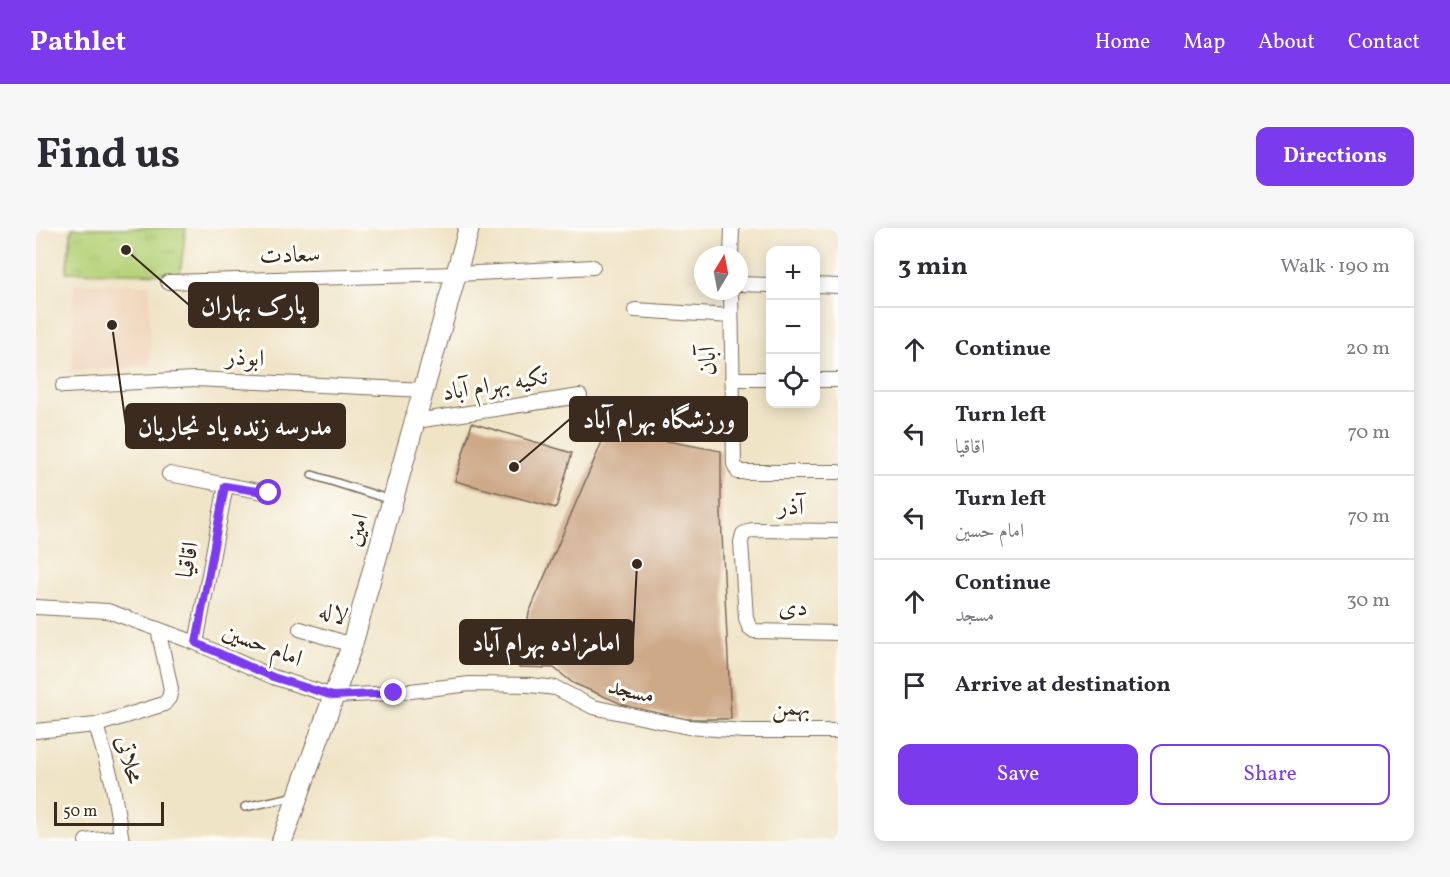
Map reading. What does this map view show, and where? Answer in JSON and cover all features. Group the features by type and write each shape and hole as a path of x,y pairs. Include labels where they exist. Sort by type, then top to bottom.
{"main road":[{"name":"امین","path":"282,841 296,796 352,645 469,228"}],"street":[{"path":"731,246 732,228"},
{"name":"سعادت","path":"168,282 457,274 593,267"},
{"path":"748,284 766,285"},
{"path":"820,285 838,286"},
{"name":"آبان","path":"731,300 734,464 738,472 838,472"},
{"path":"635,310 731,316"},
{"name":"ابوذر","path":"63,386 195,379 425,390"},
{"path":"732,379 766,379"},
{"path":"820,380 838,380"},
{"name":"تکیه بهرام آباد","path":"416,421 580,396"},
{"path":"169,474 269,493"},
{"name":"اقاقیا","path":"196,643 225,486"},
{"name":"آذر","path":"749,627 746,618 743,534 752,530 838,531"},
{"name":"امام حسین","path":"36,608 108,611 196,643 273,677 333,696"},
{"name":"دی","path":"749,627 754,631 838,633"},
{"path":"36,731 96,725 164,704 169,698 171,689 158,629"},
{"name":"لاله","path":"300,629 352,645"},
{"name":"مسجد","path":"333,696 394,693 470,684 556,688 593,707 640,718 688,727 744,731"},
{"name":"محلاتی","path":"96,725 112,782 122,839"},
{"name":"بهمن","path":"744,731 838,731"},
{"path":"86,841 122,839"}],"lane":[{"path":"312,475 393,501"},
{"path":"245,807 296,796"}],"shaded area":[{"path":"74,283 150,285 150,366 72,371"}],"green space":[{"path":"72,228 186,228 180,274 66,272"}],"building":[{"path":"472,423 572,453 556,508 455,481"},
{"path":"607,430 721,451 721,514 731,719 686,719 629,707 573,683 554,668 519,667 529,613"}],"place":[{"name":"پارک بهاران","path":"126,250"},
{"name":"مدرسه زنده یاد نجاریان","path":"112,325"},
{"name":"ورزشگاه بهرام آباد","path":"514,467"},
{"name":"امامزاده بهرام آباد","path":"637,564"}],"route":[{"path":"269,493 225,486 196,643 223,657 273,677 333,696 394,693"}]}
